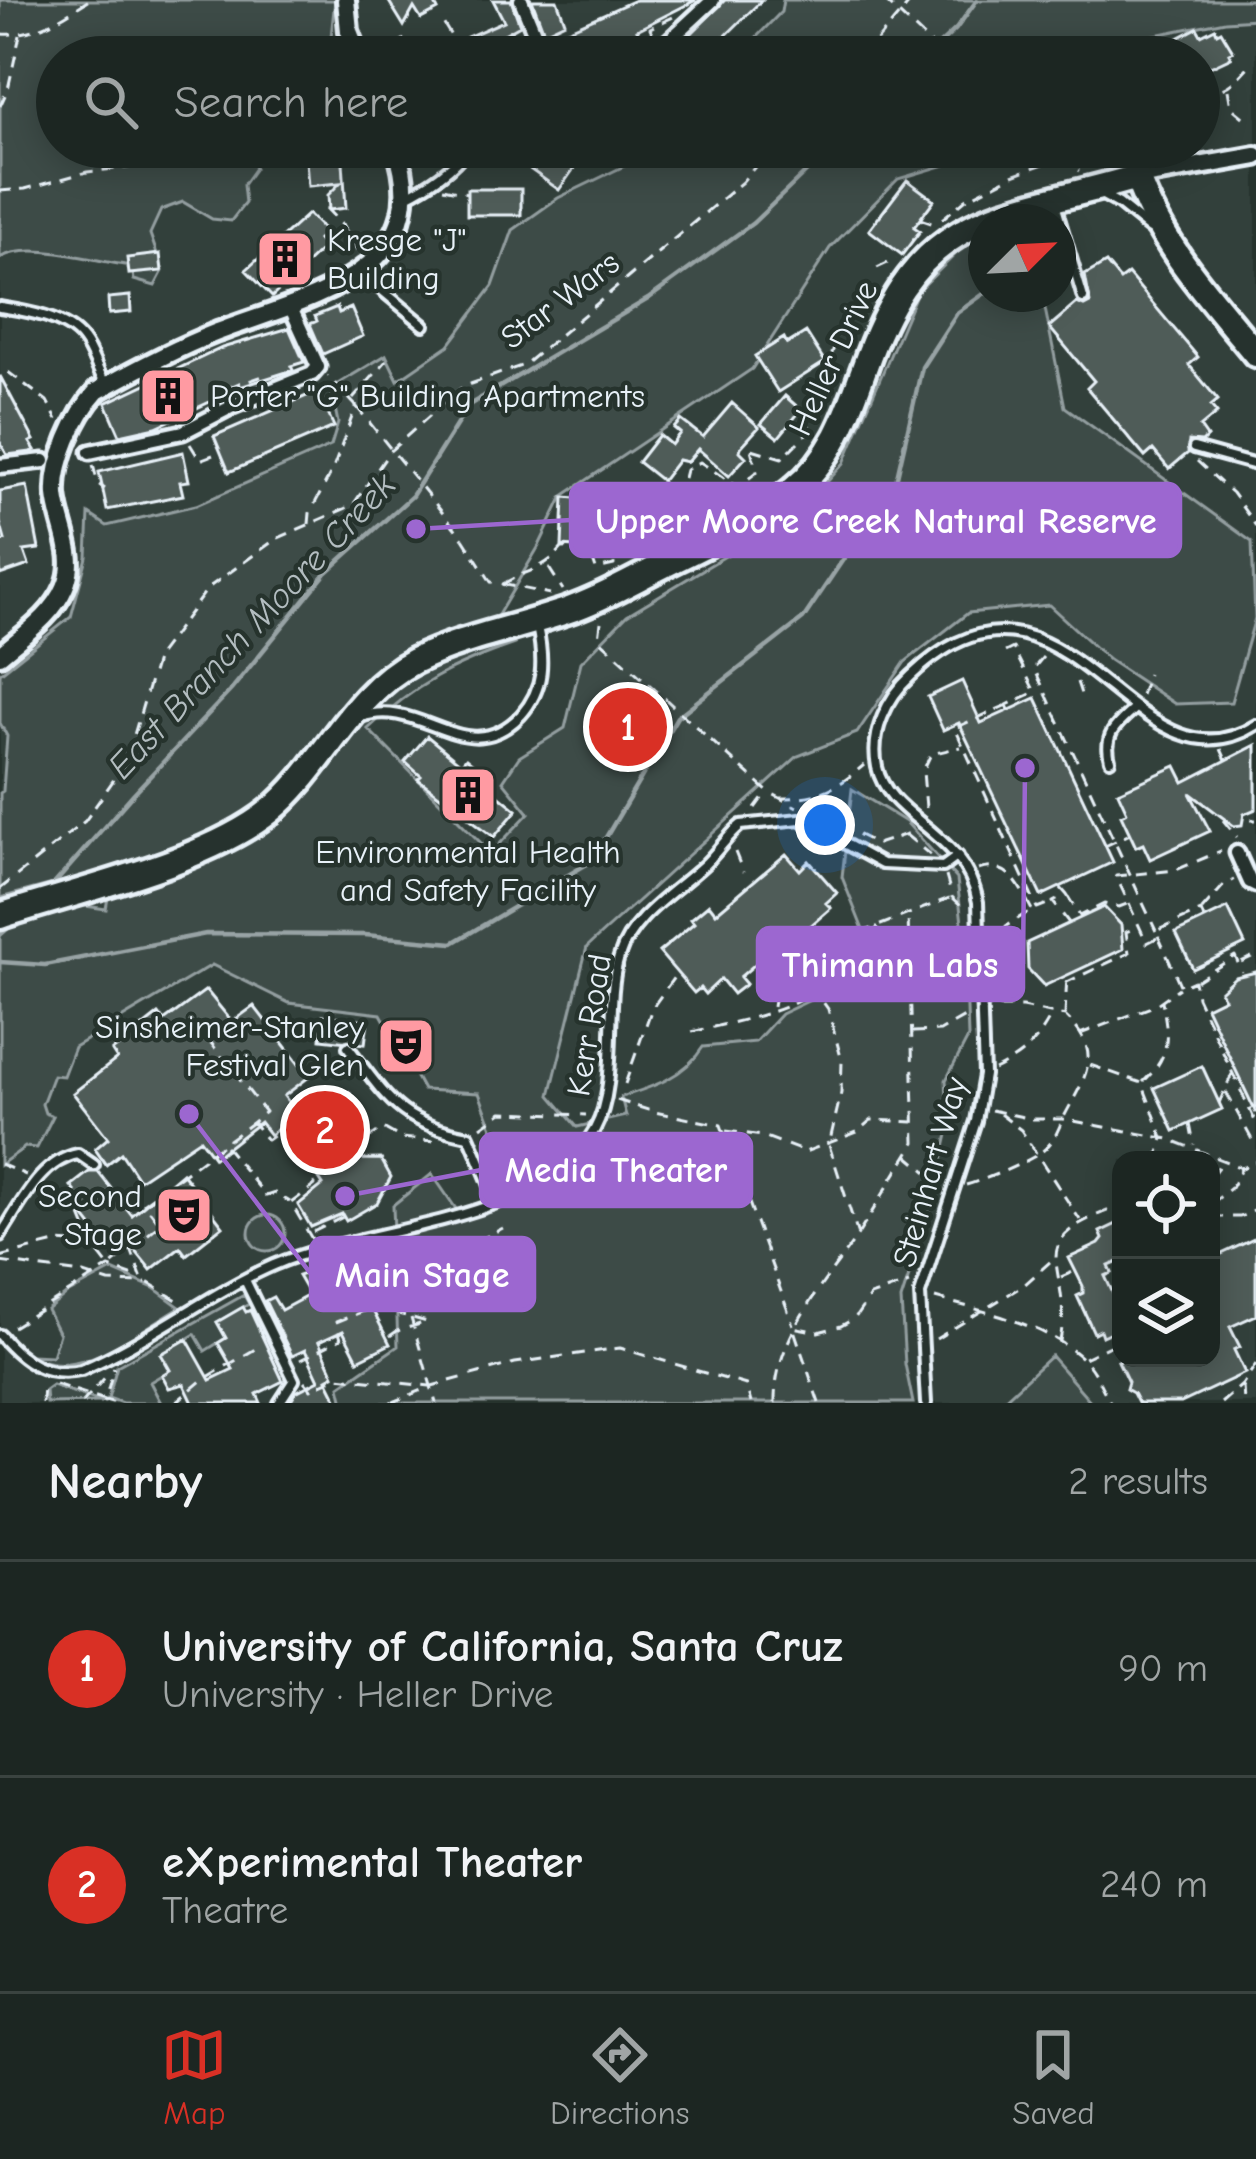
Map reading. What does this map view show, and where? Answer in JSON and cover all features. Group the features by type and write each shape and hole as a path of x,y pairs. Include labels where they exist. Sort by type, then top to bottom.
{"main road":[{"name":"Heller Drive","path":"0,916 204,850 241,831 273,809 381,685 409,664 449,645 595,600 763,514 799,485 832,448 887,313 927,255 969,226 1053,200 1086,181 1137,177"},
{"path":"1137,177 1153,218 1174,250 1256,354"}],"street":[{"path":"346,0 352,36"},
{"path":"521,0 533,36"},
{"path":"674,36 712,0"},
{"name":"Heller Drive","path":"1220,162 1256,156"},
{"path":"0,655 56,604 69,576 56,479 86,403 106,386 204,338 347,284 390,239 404,197 401,168"},
{"name":"Heller Drive","path":"1137,177 1188,168"},
{"path":"90,452 183,432 240,402 304,380 318,367 291,308"},
{"path":"0,466 44,461"},
{"path":"1237,853 1251,879"}],"lane":[{"path":"404,197 450,168"},
{"path":"1086,181 1174,250"},
{"path":"1053,200 1083,298"},
{"path":"366,269 377,286 424,326"},
{"path":"0,307 71,329 83,340 106,386"},
{"path":"1191,451 1256,465"},
{"path":"348,721 370,713 400,716 464,737 495,736 510,725 540,687 543,666 536,621"},
{"name":"Steinhart Way","path":"926,1403 921,1288 980,1106 984,1075 978,902 958,856 889,793 876,764 880,722 918,669 972,638 1018,631 1052,644 1187,737 1218,742"},
{"path":"1110,760 1109,734 1137,704"},
{"path":"1218,742 1256,724"},
{"name":"Kerr Road","path":"3,1332 30,1364 45,1372 81,1370 288,1259 496,1202 564,1169 595,1129 612,1038 617,960 632,928 708,862 741,825 800,819 882,864 944,867"},
{"path":"944,867 958,856"},
{"path":"348,1047 402,1114 439,1131 469,1136 496,1202"},
{"path":"0,1236 38,1180 66,1156 86,1156 94,1165"},
{"path":"245,1280 294,1380 279,1403"}],"path":[{"path":"0,34 20,35 47,27 89,0"},
{"path":"884,0 923,36"},
{"path":"881,36 911,0"},
{"path":"440,18 450,36"},
{"path":"0,106 20,35"},
{"path":"1220,90 1250,64"},
{"path":"1227,88 1231,107 1248,121"},
{"path":"0,190 125,168"},
{"name":"Star Wars","path":"0,890 85,821 126,762 158,657 208,588 276,539 353,505 390,451 462,387 524,365 724,197 752,168"},
{"path":"922,234 966,199 1036,168"},
{"path":"1068,168 1086,181"},
{"path":"429,184 467,193"},
{"path":"326,208 344,227 366,269"},
{"path":"920,219 935,225"},
{"path":"877,268 891,258 903,259"},
{"path":"503,584 548,566 562,548 579,547 583,555 592,556 596,569 614,565 610,513 634,497 662,493 683,482 686,470 700,462 738,487 758,472 752,449 782,458 794,450 807,434 840,328"},
{"path":"353,398 387,360"},
{"path":"318,367 353,398 463,538 491,582 551,594 563,590 548,566"},
{"path":"8,372 47,401 64,434 63,456"},
{"path":"242,383 262,376"},
{"path":"309,524 356,406"},
{"path":"183,432 200,460 213,455"},
{"path":"1191,451 1256,526"},
{"path":"90,452 98,484 105,489"},
{"path":"600,625 599,639 767,791 803,810"},
{"path":"1005,652 1012,649 1035,692 955,728 1035,909"},
{"path":"1048,651 1034,668 1181,987"},
{"path":"1137,704 1148,674"},
{"path":"1077,682 1082,697"},
{"path":"1218,742 1227,762"},
{"path":"927,816 922,772 931,754 961,746"},
{"path":"776,797 820,796 865,764"},
{"path":"755,808 767,791"},
{"path":"1223,820 1241,844 1237,853"},
{"path":"878,844 921,830"},
{"path":"1106,846 1130,834"},
{"path":"778,944 801,970 850,937 952,897 944,867 906,835"},
{"path":"735,849 743,872"},
{"path":"1159,938 1147,943 1116,876 1176,870 1219,851"},
{"path":"969,873 988,867 1005,870 1035,909"},
{"path":"1156,931 1201,911 1225,884 1251,879"},
{"path":"1060,887 1080,916 1104,904 1120,907 1128,903"},
{"path":"978,961 1004,944 1006,926 1066,896"},
{"path":"1210,901 1216,914"},
{"path":"1053,902 1069,923"},
{"path":"1201,911 1204,919"},
{"path":"775,1403 775,1386 793,1327 858,1235 915,1142 908,916"},
{"path":"1065,983 1129,953 1126,932 1139,926"},
{"path":"692,1033 816,992 878,927"},
{"path":"850,937 859,950"},
{"path":"772,1009 776,987 766,968 778,956 788,968 795,962"},
{"path":"1080,1034 1162,1000 1235,956 1242,973"},
{"path":"1238,963 1256,956"},
{"path":"625,1084 652,1008 677,973"},
{"path":"907,1155 933,1177 968,1185 1039,1154 1058,1136 1089,1073 1088,1048 1065,1016 1067,975"},
{"path":"1195,981 1256,1123"},
{"path":"816,992 828,1009 842,1061 842,1093 830,1145 858,1235"},
{"path":"1142,1083 1163,1063 1162,1000"},
{"path":"914,1032 940,1030 983,1007 1022,1007 1065,1016"},
{"path":"984,1075 1020,1057 1052,1015"},
{"path":"3,1332 131,1250 160,1224 144,1203 265,1112 208,1039"},
{"path":"1088,1064 1142,1083 1163,1138 1159,1151"},
{"path":"1219,1103 1232,1072"},
{"path":"1226,1092 1256,1147"},
{"path":"614,1097 654,1112 721,1125 819,1403"},
{"path":"980,1106 1032,1120 1063,1119 1163,1138 1242,1168"},
{"path":"312,1178 383,1128 401,1138 439,1142 469,1136 502,1112 594,1116"},
{"path":"998,1112 1021,1130 1081,1222"},
{"path":"724,1131 763,1136 805,1152 830,1145 871,1120 914,1122"},
{"path":"253,1122 267,1140 284,1128 312,1178 315,1185 291,1203"},
{"path":"1190,1124 1195,1147"},
{"path":"224,1145 266,1196 275,1193 291,1203 318,1250"},
{"path":"1220,1165 1223,1161"},
{"path":"1220,1197 1242,1168 1256,1162"},
{"path":"0,1164 38,1180 81,1216 93,1246 109,1267 137,1277"},
{"path":"1060,1341 1065,1316 1055,1258 1062,1235 1112,1210"},
{"path":"1220,1216 1240,1217 1256,1210"},
{"path":"310,1233 344,1217"},
{"path":"400,1297 438,1261 503,1228"},
{"path":"0,1259 59,1242 93,1246"},
{"path":"131,1250 142,1279 183,1304"},
{"path":"922,1353 943,1333 1024,1285 1055,1258"},
{"path":"0,1259 109,1282 149,1283"},
{"path":"373,1260 404,1266 438,1261"},
{"path":"404,1266 413,1326 436,1403"},
{"path":"1057,1278 1076,1270"},
{"path":"793,1327 818,1332 841,1326 855,1318 870,1296 902,1284 921,1288 1060,1341 1082,1359 1112,1403"},
{"path":"288,1366 341,1339 336,1322 409,1297"},
{"path":"387,1338 427,1322 398,1312 411,1308"},
{"path":"175,1403 233,1360 274,1339"},
{"path":"1082,1359 1112,1346"},
{"path":"391,1403 432,1386 514,1364 620,1348 746,1385 751,1403"},
{"path":"1221,1403 1242,1385 1256,1364"},
{"path":"82,1403 113,1366 104,1402"},
{"path":"294,1380 307,1382 311,1389 336,1377 432,1386"},
{"path":"43,1403 43,1381 115,1403"},
{"path":"1242,1385 1244,1403"}],"shaded area":[{"path":"0,0 1256,0 1256,1403 0,1403"},
{"path":"0,0 335,0 331,36 36,36 36,168 255,168 243,185 245,203 231,221 212,219 183,202 161,210 150,234 163,271 155,286 134,280 132,266 45,252 0,258"},
{"path":"783,0 1256,0 1256,19 1151,36 758,36 781,12"},
{"path":"620,168 935,168 898,179 830,248 752,369 563,496 498,615 514,644 436,678 368,729 491,853 529,813 503,781 519,757 565,728 581,662 627,615 802,510 844,463 917,292 964,246 968,245 968,312 1046,312 1065,407 1252,542 1255,618 1231,702 1175,704 1109,660 1049,605 968,613 905,662 857,733 798,756 587,947 550,1095 577,1127 626,1116 621,1097 677,1073 703,1047 755,1042 781,1014 829,991 871,950 842,877 852,789 906,822 957,879 968,1038 946,1080 949,1130 931,1208 901,1300 913,1403 344,1403 340,1386 398,1346 393,1205 432,1174 463,1219 519,1199 479,1093 423,1090 381,1014 289,1003 212,965 74,1047 63,1076 53,1075 42,1104 45,1113 53,1116 37,1148 25,1147 0,1165 0,927 79,905 106,909 113,868 0,898 0,793 7,736 0,723 0,673 71,617 87,557 89,514 107,526 196,505 331,446 338,423 331,388 386,355 398,380 449,345 493,286 513,230 558,198"},
{"path":"267,1215 280,1220 285,1233 280,1246 267,1251 254,1246 249,1233 254,1220"},
{"path":"112,1270 154,1288 180,1307 87,1359 49,1362 30,1355 52,1356 59,1334 47,1310"},
{"path":"244,1295 249,1304 217,1322 226,1338 205,1351 195,1334 162,1354 170,1370 150,1382 161,1403 122,1403 108,1398 117,1366"},
{"path":"1051,1356 1092,1403 1000,1403"},
{"path":"52,1385 102,1402 46,1403 45,1390"}],"building":[{"path":"388,0 433,0 438,10 421,19 414,8 404,26"},
{"path":"493,0 511,0 520,25 501,36 469,36 504,21"},
{"path":"532,0 557,0 565,22 544,32"},
{"path":"635,0 696,0 637,30 639,36 565,36 563,32"},
{"path":"725,0 762,0 725,36 689,36"},
{"path":"1197,28 1201,35 1215,28 1233,51 1231,57 1220,62 1220,36 1182,36"},
{"path":"307,168 343,168 346,208 329,210 328,195 340,183 308,186"},
{"path":"528,168 574,168 559,190"},
{"path":"907,180 934,200 914,227 920,231 902,255 869,230"},
{"path":"467,189 521,189 521,215 467,215"},
{"name":"Kresge \"J\" Building","path":"308,214 326,232 318,240 324,247 272,297 246,270"},
{"path":"160,254 162,271 129,274 127,258"},
{"path":"1106,263 1120,280 1128,274 1198,357 1189,365 1218,400 1211,406 1217,413 1200,427 1207,437 1202,442 1189,441 1188,453 1169,469 1153,450 1145,457 1087,388 1094,381 1049,327 1066,312 1076,312 1077,303 1090,303 1085,275"},
{"path":"130,296 131,312 109,314 108,298"},
{"path":"337,307 339,313 351,308 363,336 323,354 310,324 317,321 315,316"},
{"path":"289,328 304,362 291,366 293,370 240,387 239,383 156,427 120,435 106,403 222,348"},
{"path":"806,332 825,362 778,392 755,356 784,338 787,344"},
{"path":"0,376 34,440 31,452 7,455 0,442"},
{"path":"318,391 334,427 229,472 214,436"},
{"path":"785,396 801,410 778,438 761,424"},
{"path":"732,403 759,427 741,447 746,457 729,476 698,449 687,462 678,460 662,481 638,462 659,435 671,445 680,433 674,428 681,420 703,437"},
{"path":"183,452 189,481 180,482 183,495 107,510 99,472"},
{"path":"27,486 39,549 24,551 29,565 0,575 0,542 5,540 0,491"},
{"path":"564,497 588,499 588,508 597,508 596,539 589,539 588,548 562,546"},
{"path":"962,681 981,723 1036,698 1113,862 1041,896 959,723 943,730 928,697"},
{"name":"Environmental Health and Safety Facility","path":"427,736 461,764 466,758 485,774 480,780 517,810 494,837 418,779 421,776 405,762"},
{"path":"1256,745 1256,809 1244,814 1242,825 1234,826 1190,793 1210,831 1150,859 1143,844 1136,847 1121,815 1127,812 1118,792 1176,766 1184,782"},
{"path":"786,854 800,870 809,861 837,893 826,903 831,908 809,927 814,932 804,940 795,930 740,977 746,984 733,994 721,979 705,994 700,988 694,993 659,952 709,904 716,913"},
{"path":"1104,907 1121,925 1123,949 1044,986 1028,969 1027,943"},
{"path":"1228,908 1245,944 1193,969 1176,933"},
{"path":"1256,972 1256,1113 1206,1007 1224,998 1220,991 1235,977"},
{"path":"206,990 232,1022 254,1006 309,1077 284,1096 300,1117 332,1091 339,1100 349,1092 365,1113 355,1120 365,1132 330,1160 381,1159 391,1177 377,1203 346,1221 342,1214 311,1227 298,1205 323,1185 319,1179 324,1176 283,1125 270,1135 260,1122 214,1158 200,1139 139,1180 121,1153 106,1165 95,1149 108,1138 73,1093 117,1059 112,1051 159,1014 164,1021"},
{"path":"323,1015 368,1020 365,1044 321,1039"},
{"path":"1202,1066 1222,1109 1174,1131 1154,1088"},
{"path":"89,1172 98,1172 132,1215 182,1173 223,1226 186,1255 180,1247 151,1270 130,1244 115,1256 68,1196 75,1191 71,1186"},
{"path":"1112,1226 1112,1273 1105,1276 1112,1291 1112,1334 1102,1336 1100,1330 1094,1333 1077,1296 1083,1293 1083,1286 1069,1258 1099,1244 1100,1232"},
{"path":"1256,1238 1256,1315 1230,1327 1245,1373 1181,1403 1138,1403 1126,1389 1121,1367 1220,1367 1220,1255"},
{"path":"356,1256 380,1301 370,1305 390,1344 358,1360 343,1331 319,1342 334,1375 327,1379 339,1403 289,1403 296,1392 319,1380 305,1350 292,1356 265,1301 273,1297 281,1310 309,1295 298,1276"},
{"path":"243,1307 250,1310 283,1381 257,1394 261,1403 193,1403 184,1384 169,1388 162,1375 170,1370 161,1354 187,1339 210,1380 233,1369 218,1343 226,1338 217,1322"}],"waterway":[{"name":"East Branch Moore Creek","path":"948,36 977,0"},
{"name":"East Branch Moore Creek","path":"48,891 231,690 326,573 412,496 469,405 648,299 753,223 810,168"},
{"name":"East Branch Moore Creek","path":"0,962 45,965 206,934 365,935 453,943 592,861 677,717 803,619 896,481 922,367 957,313 968,305"},
{"name":"East Branch Moore Creek","path":"0,935 14,923"}],"place":[{"name":"Kresge \"J\" Building","path":"285,259"},
{"name":"Porter \"G\" Building Apartments","path":"168,396"},
{"name":"Upper Moore Creek Natural Reserve","path":"416,529"},
{"name":"University of California, Santa Cruz","path":"628,727"},
{"name":"Thimann Labs","path":"1025,768"},
{"name":"Environmental Health and Safety Facility","path":"468,795"},
{"name":"Sinsheimer-Stanley Festival Glen","path":"406,1046"},
{"name":"Main Stage","path":"189,1114"},
{"name":"eXperimental Theater","path":"325,1130"},
{"name":"Media Theater","path":"345,1196"},
{"name":"Second Stage","path":"184,1215"}]}
